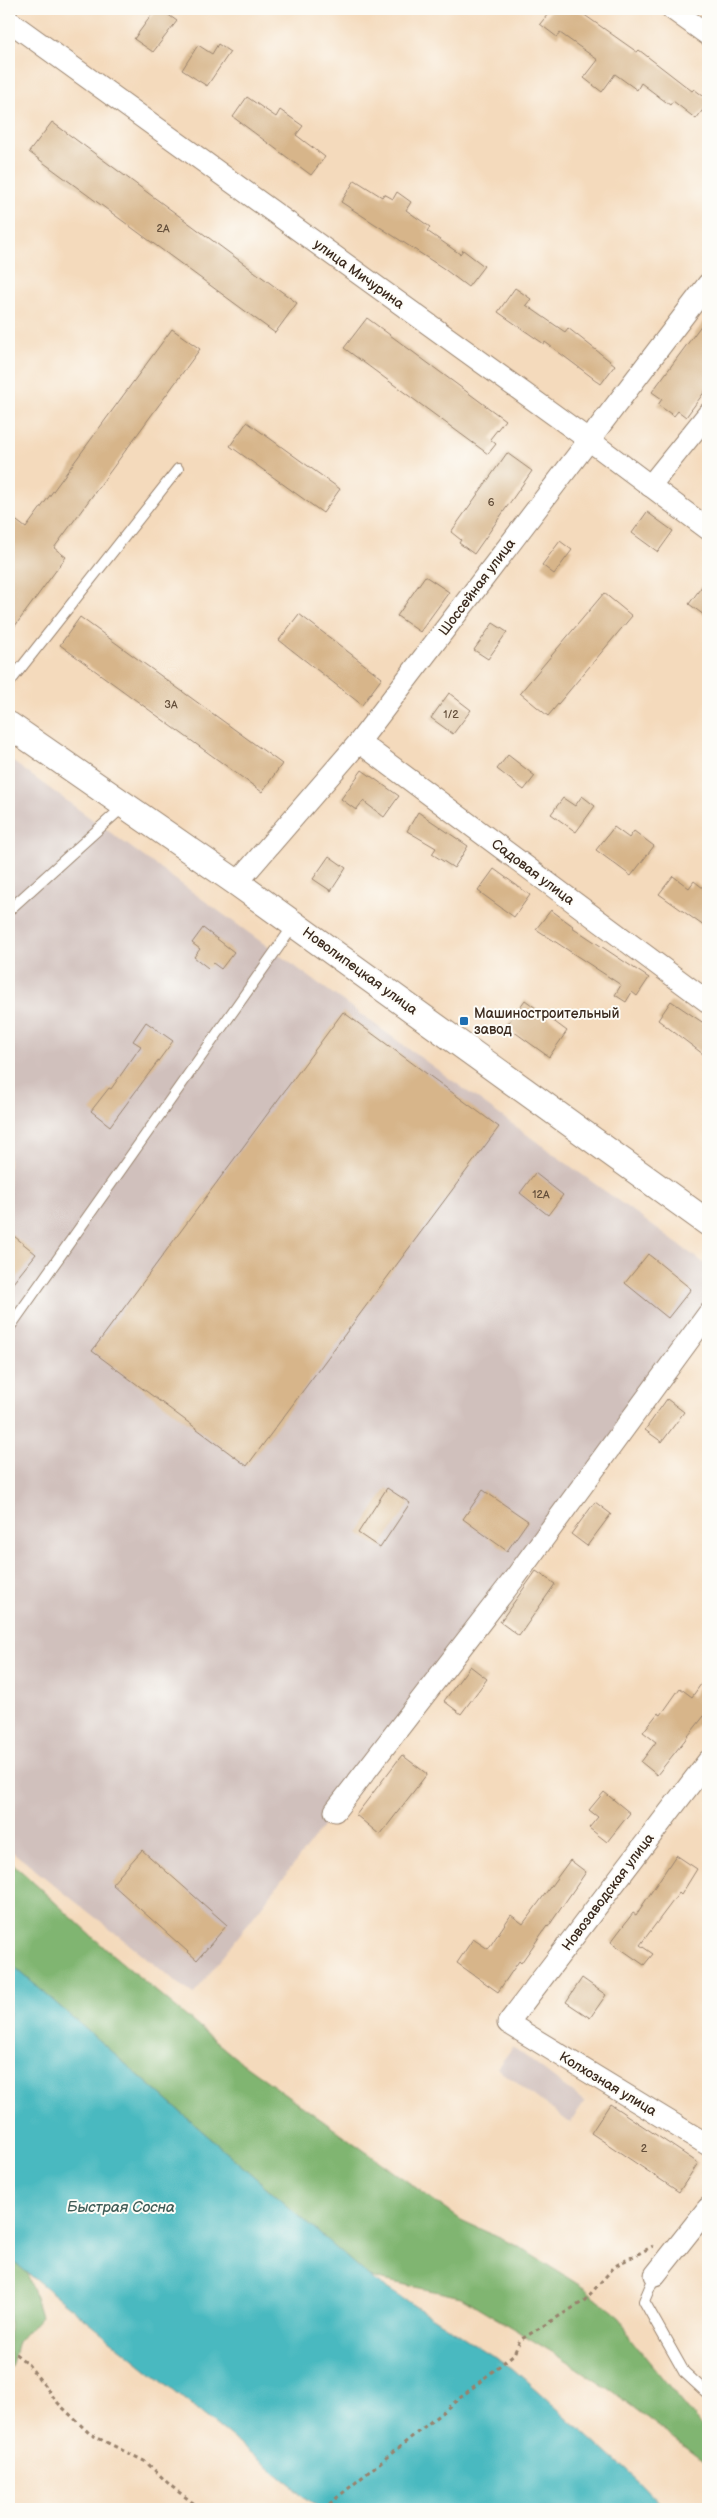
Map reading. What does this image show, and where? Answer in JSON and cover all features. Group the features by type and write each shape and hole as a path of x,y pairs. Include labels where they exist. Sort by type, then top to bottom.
{"street":[{"path":"672,9 708,36"},
{"name":"улица Мичурина","path":"9,21 708,529"},
{"name":"Шоссейная улица","path":"237,883 359,742 708,284"},
{"path":"650,486 708,414"},
{"name":"Новолипецкая улица","path":"9,725 295,924 708,1223"},
{"name":"Садовая улица","path":"359,742 708,1002"},
{"path":"335,1811 517,1575 708,1314"},
{"name":"Новозаводская улица","path":"508,2024 708,1761"},
{"name":"Колхозная улица","path":"508,2024 708,2145"},
{"path":"655,2275 708,2208"}],"lane":[{"path":"9,683 178,469"},
{"path":"9,910 125,805"},
{"path":"9,1328 295,924"},
{"path":"655,2275 644,2301 684,2372 708,2394"}],"path":[{"path":"323,2509 514,2354 520,2340 584,2301 615,2266 656,2245"},
{"path":"9,2349 28,2363 58,2403 90,2434 146,2462 171,2486 201,2509"}],"shaded area":[{"path":"9,759 708,1266 708,1313 335,1811 193,1995 9,1849"},
{"path":"513,2047 585,2102 570,2123 497,2068"}],"green space":[{"path":"9,1860 107,1950 238,2060 461,2220 519,2247 584,2288 620,2317 630,2338 708,2434 708,2464 613,2392 557,2355 461,2297 369,2277 9,1962"},
{"path":"9,2258 27,2272 41,2316 18,2342 9,2369"}],"water":[{"name":"Быстрая Сосна","path":"9,1962 369,2277 512,2368 639,2482 665,2509 320,2509 9,2258"}],"building":[{"path":"156,9 160,9 177,21 153,52 134,39"},
{"path":"552,9 576,9 637,52 639,50 692,91 694,89 708,100 708,103 696,119 673,101 670,105 641,83 637,90 615,74 602,92 584,78 598,60 560,33 557,37 540,24"},
{"path":"218,44 230,52 207,86 182,70 198,45 212,54"},
{"path":"247,97 276,117 280,110 303,126 296,135 325,157 311,175 233,117"},
{"path":"52,122 297,303 275,333 29,152"},
{"path":"355,180 382,197 384,194 393,199 397,192 411,202 406,210 430,227 427,231 460,254 463,250 484,266 468,287 443,268 341,202"},
{"path":"515,288 531,299 526,305 565,332 568,328 615,365 601,384 545,342 544,344 498,312"},
{"path":"708,316 708,387 686,417 678,411 674,416 658,405 662,399 652,392"},
{"path":"367,318 505,420 490,439 496,444 488,454 344,348"},
{"path":"172,329 200,349 54,548 66,557 9,634 9,515 26,528"},
{"path":"247,422 340,489 323,513 230,446"},
{"path":"507,453 532,471 474,554 459,543 461,540 451,532"},
{"path":"647,512 673,531 658,552 632,533"},
{"path":"560,541 572,550 554,574 542,565"},
{"path":"425,576 449,592 420,632 397,616"},
{"path":"708,578 708,618 689,604"},
{"path":"604,593 632,616 548,716 520,693"},
{"path":"299,614 382,678 362,705 279,640"},
{"path":"80,617 282,764 262,792 60,645"},
{"path":"493,623 507,632 488,659 474,650"},
{"path":"449,693 471,710 453,734 431,718"},
{"path":"508,755 535,776 524,790 497,769"},
{"path":"362,770 399,796 384,817 363,801 356,810 341,799"},
{"path":"582,796 595,806 576,832 551,814 563,798 575,806"},
{"path":"418,812 468,846 454,868 432,854 436,848 407,831"},
{"path":"614,827 629,838 634,831 654,846 631,876 596,850"},
{"path":"329,856 346,868 331,891 313,879"},
{"path":"494,869 530,895 514,917 478,891"},
{"path":"673,876 689,888 694,881 708,892 708,929 659,894"},
{"path":"551,910 572,927 649,978 637,996 632,992 626,1002 615,995 621,985 536,929"},
{"path":"203,928 234,952 221,969 213,963 208,968 194,957 200,949 192,943"},
{"path":"525,1000 567,1031 549,1057 506,1026"},
{"path":"671,1001 708,1026 708,1046 703,1054 658,1020"},
{"path":"343,1012 499,1127 247,1466 92,1351"},
{"path":"146,1022 173,1041 110,1126 91,1111 109,1088 111,1089 141,1046 133,1041"},
{"path":"535,1173 563,1195 548,1215 520,1193"},
{"path":"9,1232 36,1254 9,1288"},
{"path":"648,1254 691,1289 668,1318 625,1283"},
{"path":"667,1399 684,1412 662,1442 645,1430"},
{"path":"387,1488 410,1503 380,1548 358,1533"},
{"path":"483,1490 528,1521 507,1551 463,1519"},
{"path":"595,1502 611,1514 587,1546 571,1534"},
{"path":"536,1571 555,1584 519,1636 500,1622"},
{"path":"470,1666 487,1679 461,1714 444,1701"},
{"path":"708,1674 708,1711 657,1775 641,1762 656,1742 643,1732 658,1713 661,1715 680,1688 692,1697"},
{"path":"402,1755 427,1774 380,1835 356,1815"},
{"path":"604,1792 630,1813 607,1842 589,1828 598,1817 589,1810"},
{"path":"142,1850 227,1925 197,1960 112,1884"},
{"path":"676,1855 697,1869 681,1895 679,1893 640,1945 653,1954 644,1965 611,1942 633,1913 636,1915"},
{"path":"570,1860 586,1872 548,1927 521,1963 519,1961 498,1992 457,1963 473,1939 488,1949 511,1915 523,1924"},
{"path":"582,1978 606,1995 590,2018 566,2002"},
{"path":"610,2104 698,2163 679,2192 591,2133"}],"place":[{"name":"Машиностроительный завод","path":"464,1021"}]}
